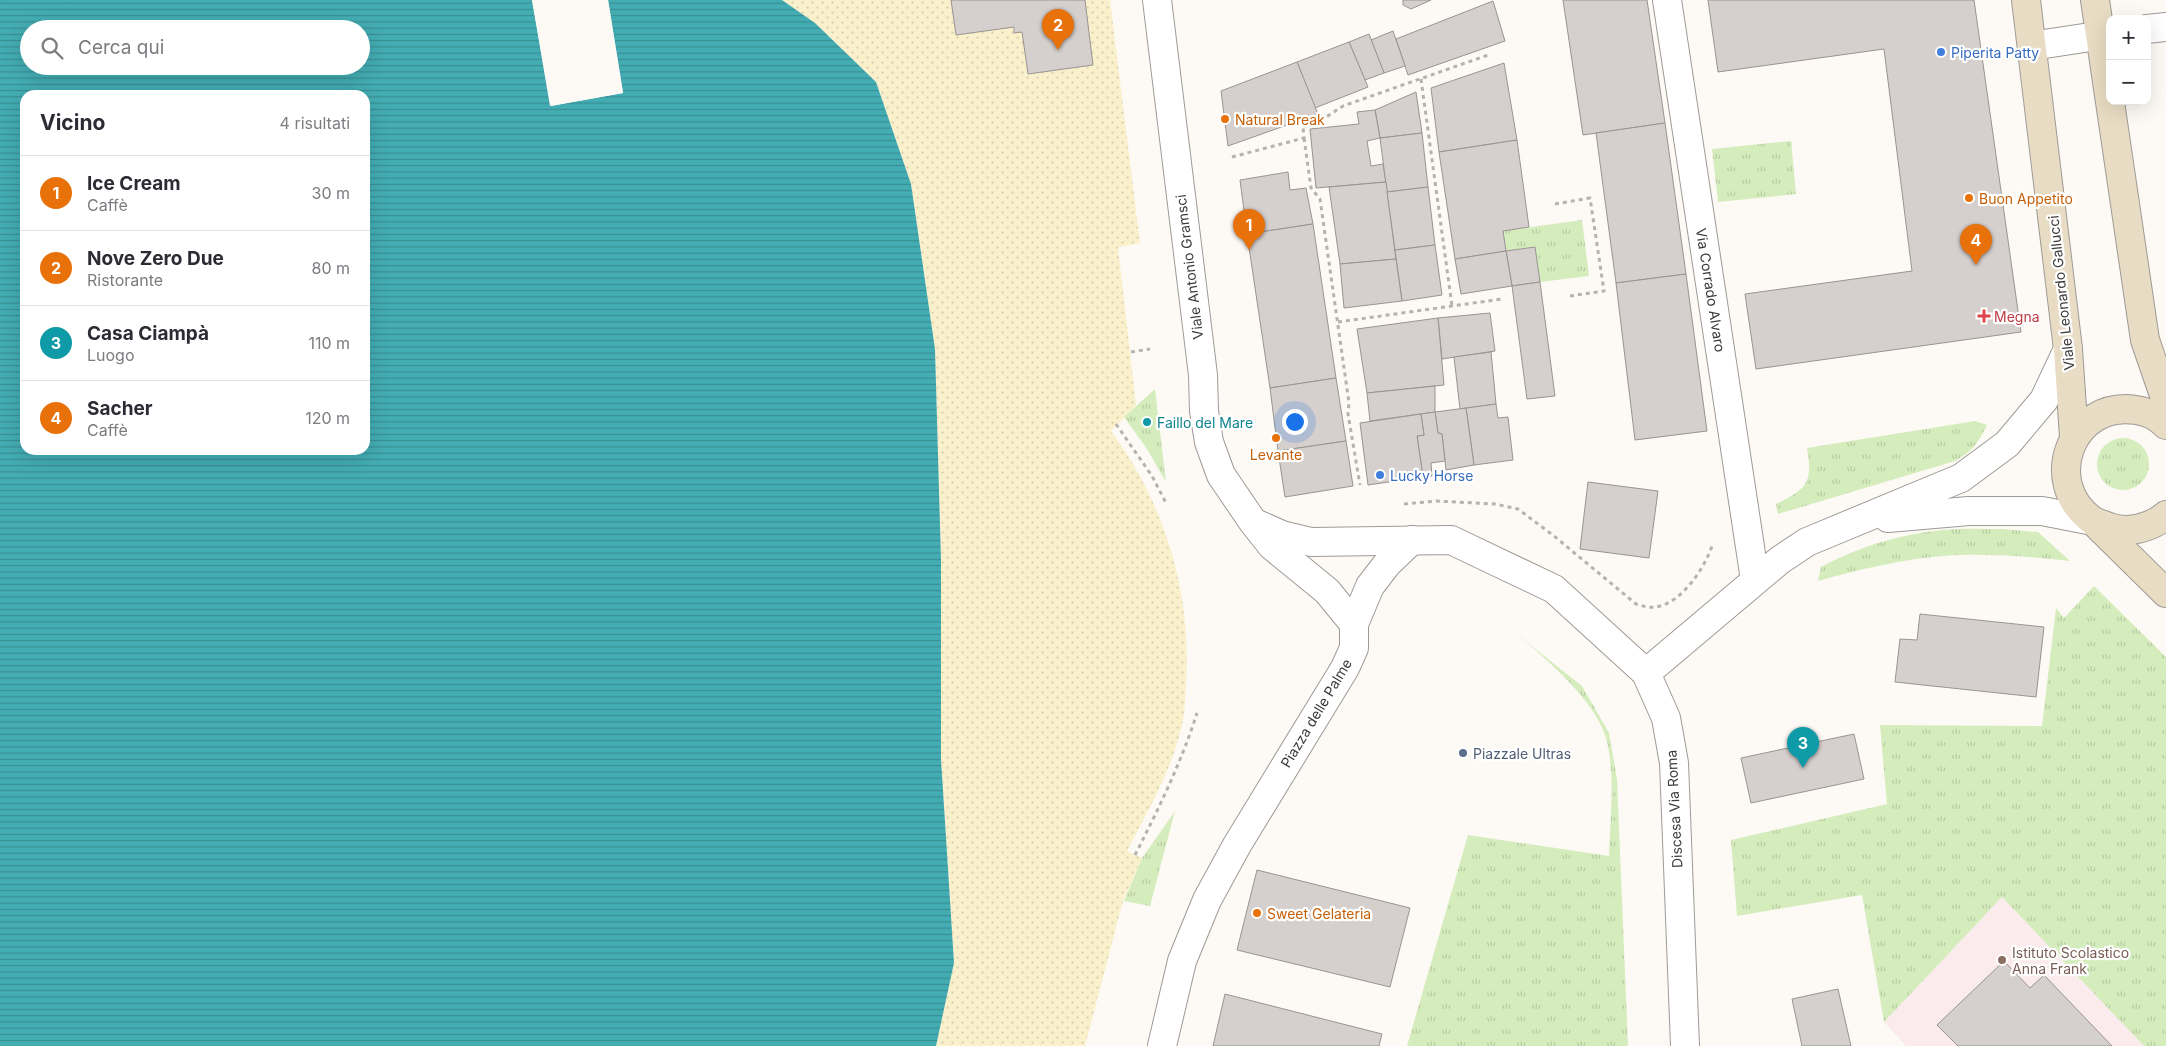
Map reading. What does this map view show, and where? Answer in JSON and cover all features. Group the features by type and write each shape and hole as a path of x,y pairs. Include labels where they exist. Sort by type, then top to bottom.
{"street":[{"name":"Viale Antonio Gramsci","path":"1157,0 1203,376 1204,411 1210,442 1220,475 1253,522"},
{"name":"Via Corrado Alvaro","path":"1667,0 1755,580"},
{"name":"Viale Leonardo Gallucci","path":"2026,0 2068,349 2074,437"},
{"path":"2095,0 2105,34 2145,340 2166,401"},
{"path":"2151,29 2166,27"},
{"path":"2032,46 2105,34"},
{"path":"1646,673 1755,580 1806,542 1864,520 1961,478 2007,444 2044,400 2068,349"},
{"path":"2166,425 2159,417 2147,412 2126,408 2114,410 2094,418 2074,437 2066,460 2067,486 2080,509 2166,593"},
{"path":"1864,520 1970,511 2042,511 2093,521 2127,531 2148,527 2166,515"},
{"name":"Discesa Via Roma","path":"1253,522 1282,535 1311,542 1451,540 1554,590 1646,673 1666,718 1674,763 1685,1046"},
{"path":"1253,522 1272,546 1327,591 1354,624 1370,586 1388,564 1412,540"},
{"name":"Piazza delle Palme","path":"1162,1046 1182,961 1193,930 1207,900 1237,846 1344,668 1354,648 1354,624"}],"path":[{"path":"1360,485 1348,414 1349,403 1320,199 1311,188 1302,127 1320,121 1343,106 1488,55"},
{"path":"1421,79 1452,306"},
{"path":"1232,157 1304,138"},
{"path":"1555,204 1590,198 1594,217 1604,291 1570,296"},
{"path":"1338,322 1502,299"},
{"path":"1131,352 1150,350"},
{"path":"1116,424 1152,476 1166,503"},
{"path":"1400,505 1445,501 1495,504 1518,509 1554,536 1636,604 1649,608 1658,607 1675,597 1696,578 1710,555 1714,542 1747,528"},
{"path":"1135,855 1168,792 1185,751 1197,713"}],"shaded area":[{"name":"Istituto Scolastico Anna Frank","path":"2002,897 2144,1046 1906,1046 1884,1022"}],"green space":[{"path":"1791,141 1796,194 1718,202 1712,149"},
{"path":"1582,220 1589,276 1540,282 1535,247 1506,251 1503,231"},
{"path":"1155,389 1166,482 1147,449 1124,417"},
{"path":"1975,421 1987,425 1974,446 1955,461 1778,514 1776,504 1795,494 1805,484 1809,469 1807,448"},
{"path":"2123,438 2137,442 2145,450 2149,464 2145,478 2137,486 2123,490 2109,486 2101,478 2097,464 2101,450 2109,442"},
{"path":"2003,529 2038,532 2070,561 2002,555 1943,556 1889,564 1818,581 1821,567 1850,553 1880,542 1942,530"},
{"path":"2094,586 2166,657 2166,1046 2144,1046 2002,897 1884,1022 1862,895 1737,916 1731,840 1887,804 1880,725 2042,726 2056,608 2064,618"},
{"path":"1511,629 1582,686 1609,733 1617,779 1628,1046 1407,1046 1468,835 1609,856 1612,797 1611,767 1606,738 1598,719 1568,680"},
{"path":"1175,811 1150,906 1124,901 1142,858"}],"sand":[{"path":"782,0 1110,0 1140,243 1118,247 1136,405 1111,431 1130,459 1160,519 1179,583 1187,650 1185,707 1177,745 1158,792 1127,851 1142,858 1123,901 1085,1046 936,1046 954,963 941,759 941,560 935,349 911,184 876,82 815,23"}],"water":[{"path":"0,0 532,0 551,106 623,93 608,0 782,0 815,23 876,82 911,184 935,349 941,560 941,759 954,963 936,1046 0,1046"}],"pier":[{"path":"532,0 535,0 552,103 621,91 605,0 608,0 623,93 550,106"}],"building":[{"path":"951,0 1085,0 1093,65 1028,74 1022,32 1014,33 1014,27 956,35"},
{"path":"1403,0 1431,0 1411,9 1403,5"},
{"path":"1563,0 1647,0 1665,123 1583,135"},
{"path":"1708,0 1974,0 2021,332 1756,369 1745,294 1912,271 1884,49 1718,72"},
{"path":"1493,1 1505,41 1408,75 1396,39"},
{"path":"1393,31 1405,66 1384,73 1371,40"},
{"path":"1369,34 1384,73 1365,80 1349,42"},
{"path":"1349,42 1368,87 1315,108 1297,62"},
{"path":"1297,62 1318,114 1228,146 1221,91"},
{"path":"1504,63 1517,140 1439,152 1431,88"},
{"path":"1416,92 1422,133 1380,138 1375,110"},
{"path":"1375,110 1380,138 1367,141 1371,166 1383,164 1386,182 1316,188 1310,129 1359,124 1357,112"},
{"path":"1665,123 1686,274 1616,283 1596,133"},
{"path":"1422,133 1428,187 1387,192 1380,138"},
{"path":"1517,140 1529,227 1503,231 1506,251 1455,259 1439,152"},
{"path":"1288,172 1290,190 1306,188 1313,224 1247,234 1240,180"},
{"path":"1386,182 1396,259 1340,264 1329,187"},
{"path":"1428,187 1435,245 1395,250 1387,192"},
{"path":"1313,224 1336,378 1270,388 1247,234"},
{"path":"1435,245 1442,295 1402,301 1395,250"},
{"path":"1535,247 1540,282 1512,286 1506,251"},
{"path":"1506,251 1512,286 1461,294 1455,259"},
{"path":"1396,259 1402,301 1344,308 1340,264"},
{"path":"1686,274 1707,431 1635,440 1616,283"},
{"path":"1540,282 1555,396 1527,399 1512,286"},
{"path":"1490,313 1495,351 1442,359 1438,318"},
{"path":"1438,318 1444,385 1367,393 1357,329"},
{"path":"1491,352 1496,404 1460,409 1454,357"},
{"path":"1336,378 1346,441 1278,451 1270,388"},
{"path":"1435,386 1435,412 1370,421 1367,393"},
{"path":"1496,404 1498,418 1508,417 1513,460 1474,465 1466,408"},
{"path":"1466,408 1474,465 1446,470 1442,434 1438,433 1435,412"},
{"path":"1435,412 1438,433 1442,434 1445,461 1431,463 1432,476 1423,477 1417,436 1424,435 1421,414"},
{"path":"1421,414 1424,435 1417,436 1423,477 1368,485 1360,423"},
{"path":"1346,441 1353,486 1285,497 1278,451"},
{"path":"1588,482 1658,491 1649,558 1580,549"},
{"path":"1920,614 2044,627 2036,697 1895,682 1900,639 1917,640"},
{"path":"1854,734 1864,779 1751,803 1741,758"},
{"path":"1257,870 1410,908 1390,987 1237,950"},
{"path":"2004,961 2030,988 2044,975 2112,1046 1958,1046 1937,1025"},
{"path":"1838,989 1851,1046 1802,1046 1792,999"},
{"path":"1225,994 1382,1034 1379,1046 1213,1046"}],"place":[{"name":"Nove Zero Due","path":"1058,50"},
{"name":"Piperita Patty","path":"1941,52"},
{"name":"Natural Break","path":"1225,119"},
{"name":"Buon Appetito","path":"1969,198"},
{"name":"Ice Cream","path":"1249,250"},
{"name":"Sacher","path":"1976,265"},
{"name":"Megna","path":"1984,316"},
{"name":"Faillo del Mare","path":"1147,422"},
{"name":"Levante","path":"1276,438"},
{"name":"Lucky Horse","path":"1380,475"},
{"name":"Piazzale Ultras","path":"1463,753"},
{"name":"Casa Ciampà","path":"1803,768"},
{"name":"Sweet Gelateria","path":"1257,913"},
{"name":"Istituto Scolastico Anna Frank","path":"2002,960"}]}
